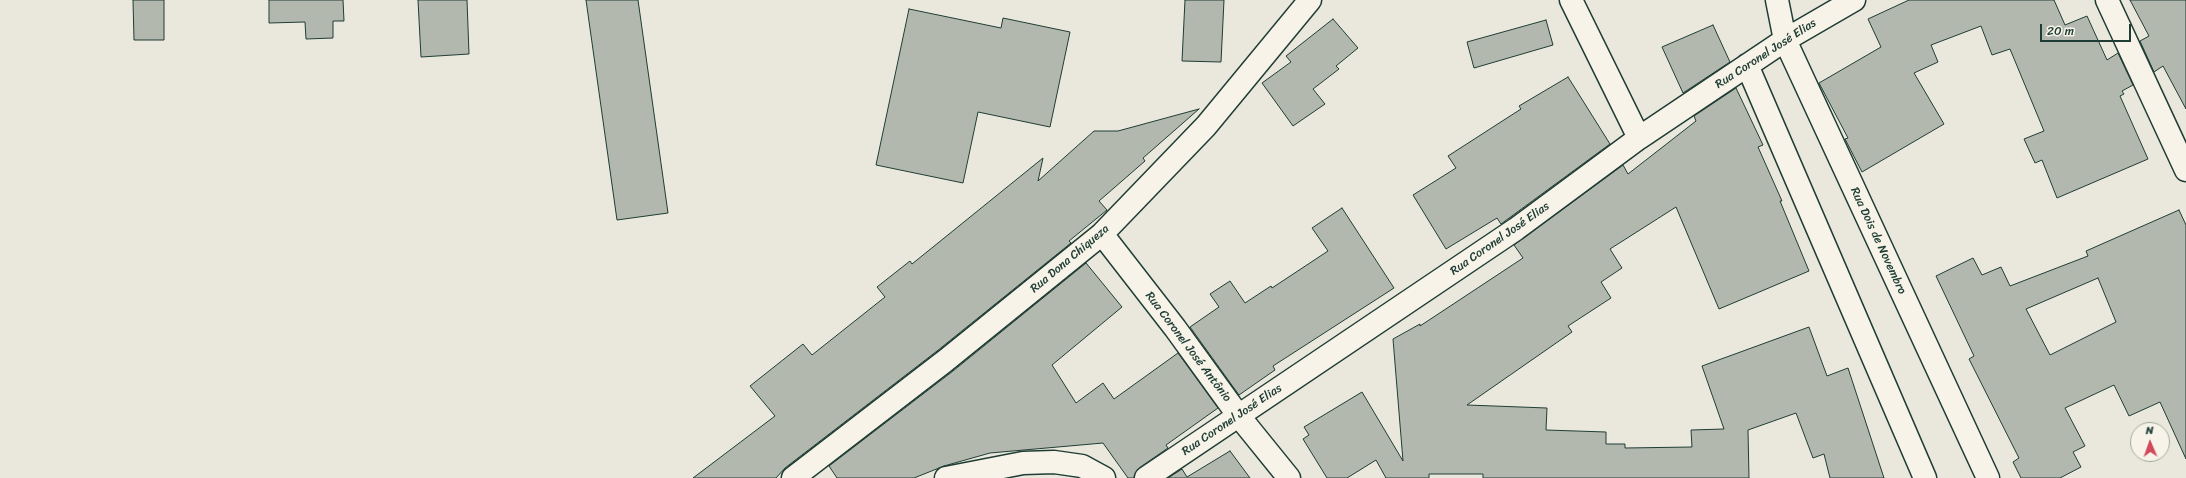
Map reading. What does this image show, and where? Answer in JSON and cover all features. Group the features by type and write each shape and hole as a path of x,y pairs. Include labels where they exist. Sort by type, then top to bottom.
{"street":[{"name":"Rua Dona Chiqueza","path":"793,478 945,361 1102,234 1206,126 1310,0"},
{"path":"1571,0 1639,138"},
{"name":"Rua Dois de Novembro","path":"1777,0 1785,40 1988,478"},
{"name":"Rua Coronel José Elias","path":"1146,478 1516,230 1639,138 1747,65 1785,40 1854,0"},
{"path":"2107,0 2186,170"},
{"path":"1747,65 1925,478"},
{"name":"Rua Coronel José Antônio","path":"1102,234 1238,415 1289,478"},
{"path":"946,478 1023,464 1054,462 1082,466 1104,478"}],"building":[{"path":"133,0 164,0 164,40 134,40"},
{"path":"269,0 343,0 344,21 333,21 333,38 306,39 305,22 269,23"},
{"path":"418,0 467,0 469,54 421,57"},
{"path":"586,0 638,0 668,213 617,220"},
{"path":"1185,0 1224,0 1221,62 1182,61"},
{"path":"1909,0 2054,0 2065,25 2087,16 2107,60 2118,53 2133,85 2122,91 2124,94 2120,96 2148,159 2057,198 2042,160 2035,163 2024,139 2044,131 2010,49 1992,55 1981,26 1931,45 1938,62 1914,73 1944,124 1862,172 1845,139 1848,138 1819,83 1881,47 1868,19"},
{"path":"2130,0 2186,0 2186,109 2163,66 2154,72 2140,41 2149,36"},
{"path":"909,9 1001,28 1003,18 1070,32 1050,127 978,112 963,183 876,165"},
{"path":"1333,19 1358,48 1336,66 1339,69 1313,89 1325,104 1293,126 1262,83 1291,62 1286,56"},
{"path":"1546,20 1553,45 1474,68 1467,42"},
{"path":"1713,25 1730,62 1683,93 1662,47"},
{"path":"1568,77 1610,144 1501,224 1497,218 1446,249 1413,195 1456,168 1448,156 1521,109 1519,106"},
{"path":"1736,88 1763,145 1758,147 1782,201 1780,201 1809,271 1719,309 1676,207 1610,249 1622,268 1601,282 1611,298 1568,326 1572,332 1467,405 1547,408 1546,430 1606,432 1606,444 1625,444 1625,448 1692,447 1691,430 1724,429 1702,366 1809,327 1827,376 1848,368 1884,478 1830,478 1824,454 1813,458 1796,413 1748,430 1749,478 1483,478 1483,474 1429,474 1429,478 1386,478 1376,460 1347,478 1327,478 1303,439 1309,435 1304,427 1362,392 1403,461 1393,339 1420,324 1420,326 1523,258 1514,245 1623,165 1628,174 1696,121 1694,116"},
{"path":"1199,109 1143,158 1145,161 1099,201 1107,210 1069,241 1071,243 937,351 785,468 776,478 693,478 775,416 750,386 803,344 812,355 885,297 877,287 910,261 912,264 1043,158 1038,181 1094,131 1118,131"},
{"path":"1342,208 1394,288 1273,366 1275,370 1239,395 1190,327 1219,307 1210,294 1230,281 1245,303 1271,286 1272,288 1328,251 1312,228"},
{"path":"2179,210 2186,225 2186,459 2160,402 2129,416 2114,385 2065,408 2085,446 2073,452 2081,467 2060,478 2021,478 2013,462 2019,458 1969,359 1974,356 1936,276 1973,258 1982,275 2001,267 2010,286 2088,256 2086,251","holes":["2098,278 2116,322 2050,355 2026,309"]},
{"path":"1086,263 1122,307 1052,365 1076,403 1103,383 1114,399 1178,353 1218,408 1166,445 1168,448 1139,468 1134,478 1128,478 1103,443 990,453 944,466 914,478 837,478 829,466 953,371"},
{"path":"1230,451 1250,478 1168,478 1182,469 1187,477"}]}
